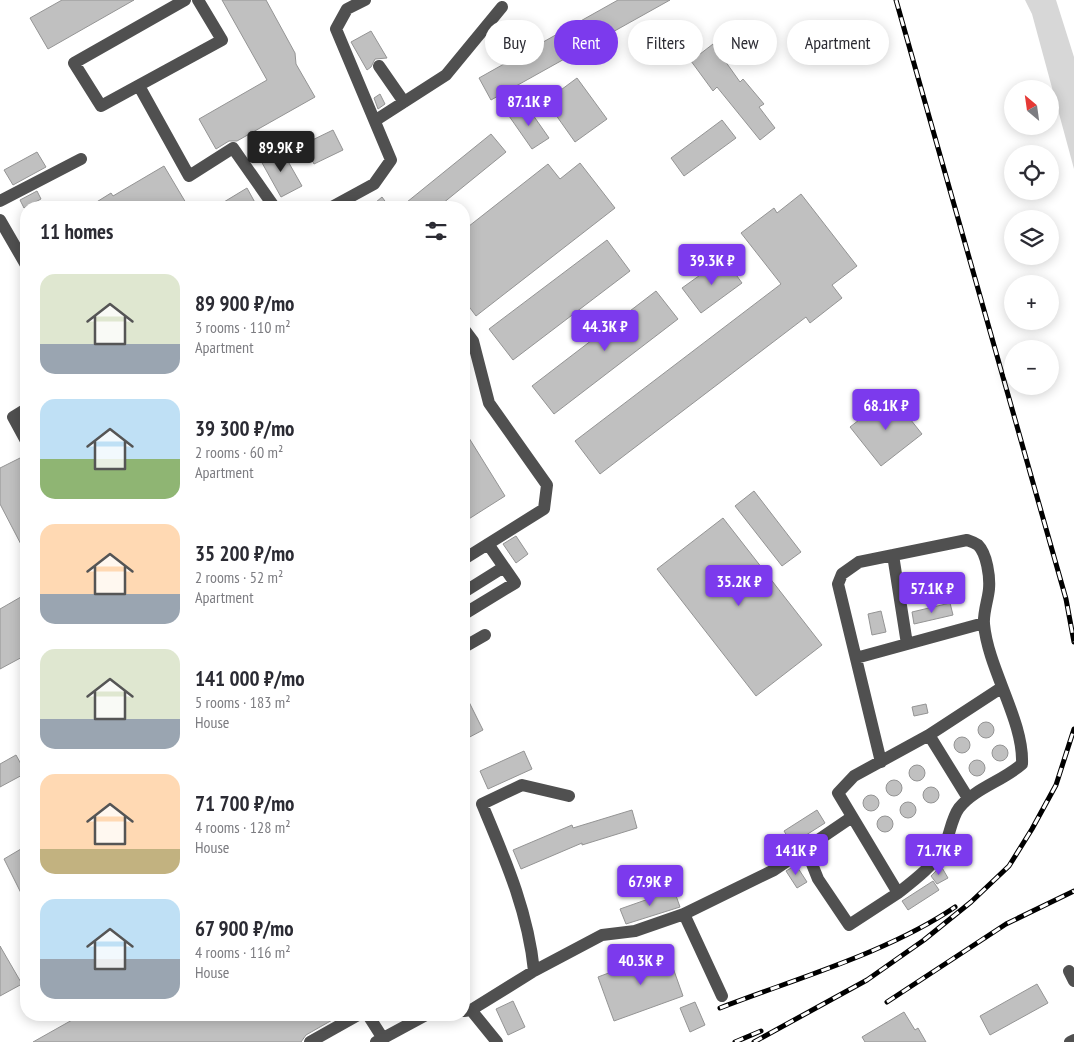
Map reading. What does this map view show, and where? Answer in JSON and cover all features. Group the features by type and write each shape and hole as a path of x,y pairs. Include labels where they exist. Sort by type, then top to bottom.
{"street":[{"path":"185,0 74,63 101,106 222,40 198,0"},
{"path":"343,201 374,184 391,160 376,120 336,29 347,9 365,0"},
{"path":"376,120 446,75 502,7"},
{"path":"379,66 404,102"},
{"path":"139,86 189,176 234,148 270,201"},
{"path":"0,201 81,159"},
{"path":"0,220 20,255"},
{"path":"470,338 473,342 489,403 547,485 544,509 470,555"},
{"path":"20,413 13,417 20,430"},
{"path":"806,849 818,879 849,925 898,893 918,877 944,849 957,810 968,798 1010,775 1022,764 1022,751 1010,708 1001,688 984,623 989,578 983,555 978,545 967,540 859,562 842,574 838,584 881,762"},
{"path":"470,610 515,583 488,544"},
{"path":"893,555 907,644"},
{"path":"470,588 504,567"},
{"path":"856,658 984,623"},
{"path":"470,644 486,635"},
{"path":"898,893 838,793 854,776 929,736 1001,688"},
{"path":"929,736 968,798"},
{"path":"534,971 532,944 524,910 482,804 522,786 569,796"},
{"path":"470,1009 534,971 602,935 635,931 684,914 774,870 852,817"},
{"path":"684,914 722,996"},
{"path":"470,1012 497,1042"},
{"path":"310,1042 347,1021"},
{"path":"371,1021 379,1040 415,1021"},
{"path":"1070,1042 1074,1040"}],"shaded area":[{"path":"1025,0 1056,0 1074,57 1074,169 1059,114 1059,80 1050,80 1032,14"}],"building":[{"path":"62,0 134,0 48,49 30,18"},
{"path":"222,0 266,0 295,53 296,64 315,97 237,141 229,141 216,149 199,119 267,80"},
{"path":"618,0 670,0 634,20 628,20 628,23 618,29 618,20 582,20"},
{"path":"371,31 387,58 375,59 367,70 351,42"},
{"path":"554,36 554,65 491,100 479,78 502,65 544,65 544,42"},
{"path":"713,44 713,65 728,65 740,82 743,79 764,104 759,107 775,128 760,140 717,87 713,91 694,65 703,65 703,52"},
{"path":"577,78 607,119 575,142 546,101"},
{"path":"380,94 385,104 378,109 374,98"},
{"path":"526,105 549,138 532,149 509,116"},
{"path":"722,120 736,138 684,176 671,158"},
{"path":"333,130 343,150 314,164 304,144"},
{"path":"491,134 506,152 446,201 408,201"},
{"path":"281,149 302,186 281,197 261,161"},
{"path":"37,152 46,167 13,185 4,170"},
{"path":"580,163 615,208 476,316 470,308 470,225 548,164 560,179"},
{"path":"164,166 185,201 98,201 111,193 113,196"},
{"path":"247,188 254,201 226,201"},
{"path":"37,191 41,199 37,201 20,200"},
{"path":"801,194 857,266 832,285 842,298 810,323 806,317 600,474 575,441 781,284 741,233 774,208 777,213"},
{"path":"607,240 630,271 513,360 489,329"},
{"path":"724,258 742,283 701,313 682,288"},
{"path":"656,291 678,319 554,414 532,386"},
{"path":"891,395 922,434 881,466 850,427"},
{"path":"470,440 505,496 470,518"},
{"path":"20,458 20,542 0,504 0,468"},
{"path":"754,491 801,552 782,566 735,506"},
{"path":"723,518 822,645 756,696 657,569"},
{"path":"516,536 528,554 516,563 503,544"},
{"path":"20,597 20,658 0,669 0,609"},
{"path":"950,603 953,615 914,624 912,612"},
{"path":"881,611 886,632 872,635 868,614"},
{"path":"470,704 483,730 470,737"},
{"path":"926,704 928,713 914,716 912,707"},
{"path":"986,722 992,724 994,730 992,736 986,738 980,736 978,730 980,724"},
{"path":"962,737 968,739 970,745 968,751 962,753 956,751 954,745 956,739"},
{"path":"1000,745 1006,747 1008,753 1006,759 1000,761 994,759 992,753 994,747"},
{"path":"524,751 532,769 488,789 480,771"},
{"path":"16,755 20,762 20,776 0,787 0,764"},
{"path":"977,760 983,762 985,768 983,774 977,776 971,774 969,768 971,762"},
{"path":"917,765 923,767 925,773 923,779 917,781 911,779 909,773 911,767"},
{"path":"894,780 900,782 902,788 900,794 894,796 888,794 886,788 888,782"},
{"path":"931,787 937,789 939,795 937,801 931,803 925,801 923,795 925,789"},
{"path":"871,795 877,797 879,803 877,809 871,811 865,809 863,803 865,797"},
{"path":"908,802 914,804 916,810 914,816 908,818 902,816 900,810 902,804"},
{"path":"632,810 637,828 582,845 582,843 521,869 513,850 572,825 573,828"},
{"path":"817,810 825,823 792,844 784,831"},
{"path":"885,816 891,818 893,824 891,830 885,832 879,830 877,824 879,818"},
{"path":"20,850 20,891 4,859"},
{"path":"796,865 807,882 797,888 786,871"},
{"path":"941,866 948,878 937,884 931,876"},
{"path":"933,881 939,890 908,910 902,901"},
{"path":"674,890 680,907 626,924 620,909"},
{"path":"0,946 20,981 20,985 0,996"},
{"path":"667,951 683,996 614,1021 598,977"},
{"path":"1037,984 1048,1003 990,1035 980,1016"},
{"path":"513,1001 525,1027 508,1035 496,1009"},
{"path":"695,1002 705,1025 690,1032 680,1008"},
{"path":"904,1012 915,1030 918,1028 926,1042 865,1042 862,1037"},
{"path":"70,1021 330,1021 306,1035 301,1042 33,1042"}],"railway":[{"path":"896,0 1066,599 1074,642"},
{"path":"754,1042 867,980 924,940 971,902 1009,866 1056,785 1074,729"},
{"path":"887,1002 1006,924 1074,891"},
{"path":"720,1008 841,964 900,938 955,907"},
{"path":"735,1042 761,1031"}]}
